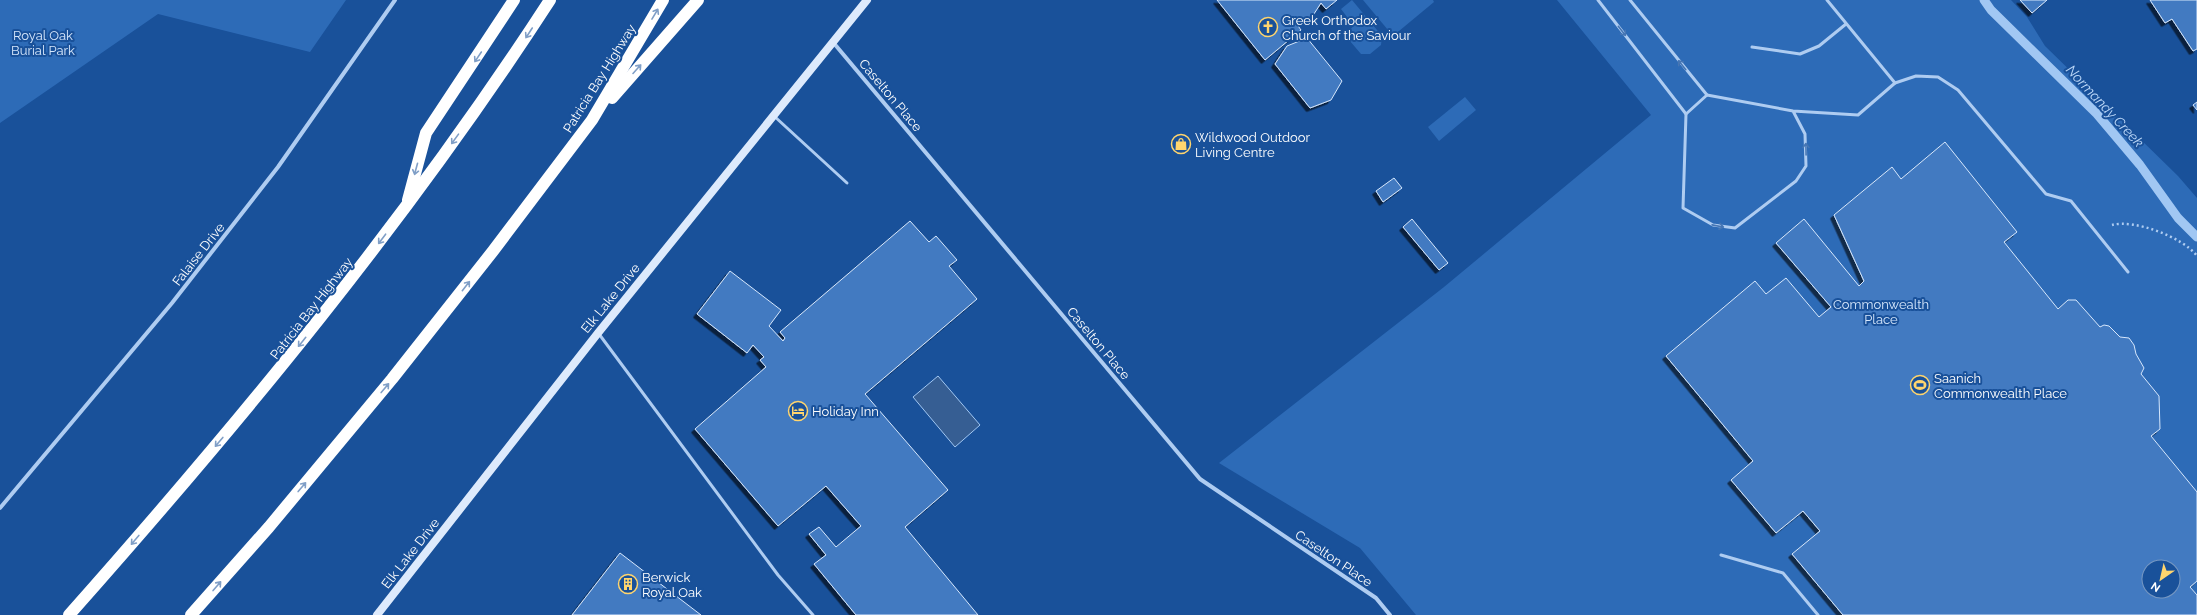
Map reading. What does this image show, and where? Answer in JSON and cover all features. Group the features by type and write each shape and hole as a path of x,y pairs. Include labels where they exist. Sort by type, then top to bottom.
{"highway":[{"path":"406,208 426,133 514,0"},
{"name":"Patricia Bay Highway","path":"69,615 268,384 338,297 406,208 511,61 550,0"},
{"name":"Patricia Bay Highway","path":"191,615 269,527 392,379 592,120 663,0"},
{"path":"592,120 698,0"}],"street":[{"name":"Falaise Drive","path":"0,508 172,304 278,167 395,0"},
{"name":"Elk Lake Drive","path":"377,615 598,333 772,115 867,0"},
{"name":"Caselton Place","path":"832,41 1200,479 1376,598 1390,615"}],"lane":[{"path":"1598,0 1686,114 1683,208 1713,225 1735,228 1796,181 1806,166 1806,134 1793,111"},
{"path":"1630,0 1707,95 1793,111 1858,115 1895,82 1916,76 1938,77 1958,90 2046,194 2071,201 2128,272"},
{"path":"1827,0 1895,82"},
{"path":"1752,48 1800,54 1819,46 1846,24"},
{"path":"1686,114 1707,95"},
{"path":"772,115 847,184"},
{"path":"598,333 778,575 813,615"},
{"path":"1721,555 1783,573 1818,615"}],"path":[{"path":"2094,230 2122,222 2161,232 2192,248 2197,256"}],"green space":[{"name":"Royal Oak Burial Park","path":"0,0 346,0 310,52 158,14 0,123"},
{"path":"1352,0 1382,36 1381,45 1370,54 1361,54 1344,34 1354,26 1341,9"},
{"path":"1363,0 1433,0 1434,2 1393,36"},
{"name":"Commonwealth Place","path":"1557,0 2011,0 2027,17 2045,46 2178,176 2197,198 2197,615 1416,615 1360,548 1219,463 1444,287 1651,115"},
{"path":"1465,97 1476,110 1439,141 1428,127"}],"shaded area":[{"path":"938,376 980,425 955,447 913,397"}],"building":[{"name":"Greek Orthodox Church of the Saviour","path":"1217,0 1337,0 1326,9 1321,3 1312,17 1296,23 1301,30 1265,60"},
{"path":"2020,0 2047,0 2032,13"},
{"path":"2150,0 2197,0 2197,49 2193,51 2172,19 2165,23"},
{"path":"1307,38 1342,81 1331,100 1310,108 1275,64 1287,46"},
{"path":"2197,102 2197,110 2193,105"},
{"name":"Saanich Commonwealth Place","path":"1945,142 2017,232 2004,242 2058,309 2068,300 2076,300 2100,327 2104,325 2109,326 2120,337 2129,338 2134,345 2136,354 2144,368 2141,374 2159,396 2160,429 2151,436 2197,492 2197,581 2190,587 2197,595 2197,615 1843,615 1792,554 1820,531 1803,511 1776,533 1731,480 1753,461 1666,356 1755,281 1766,294 1786,278 1819,317 1831,307 1776,243 1804,219 1859,286 1864,281 1834,215 1892,167 1901,179"},
{"path":"1394,178 1402,188 1383,202 1376,191"},
{"path":"1412,219 1448,263 1439,270 1403,227"},
{"name":"Holiday Inn","path":"910,221 929,242 936,236 957,260 949,266 977,299 865,394 948,490 905,527 978,615 856,615 814,564 826,555 809,534 819,527 836,547 861,526 826,486 778,526 695,429 766,367 760,360 764,357 753,345 747,353 697,314 730,271 781,310 769,326 783,341 785,338 780,332"},
{"name":"Berwick Royal Oak","path":"620,553 701,615 572,615"}],"waterway":[{"name":"Normandy Creek","path":"1984,0 1991,10 2097,114 2140,165 2178,218 2197,237"}],"place":[{"name":"Greek Orthodox Church of the Saviour","path":"1268,27"},
{"name":"Wildwood Outdoor Living Centre","path":"1181,144"},
{"name":"Saanich Commonwealth Place","path":"1920,385"},
{"name":"Holiday Inn","path":"798,411"},
{"name":"Berwick Royal Oak","path":"628,584"}]}
